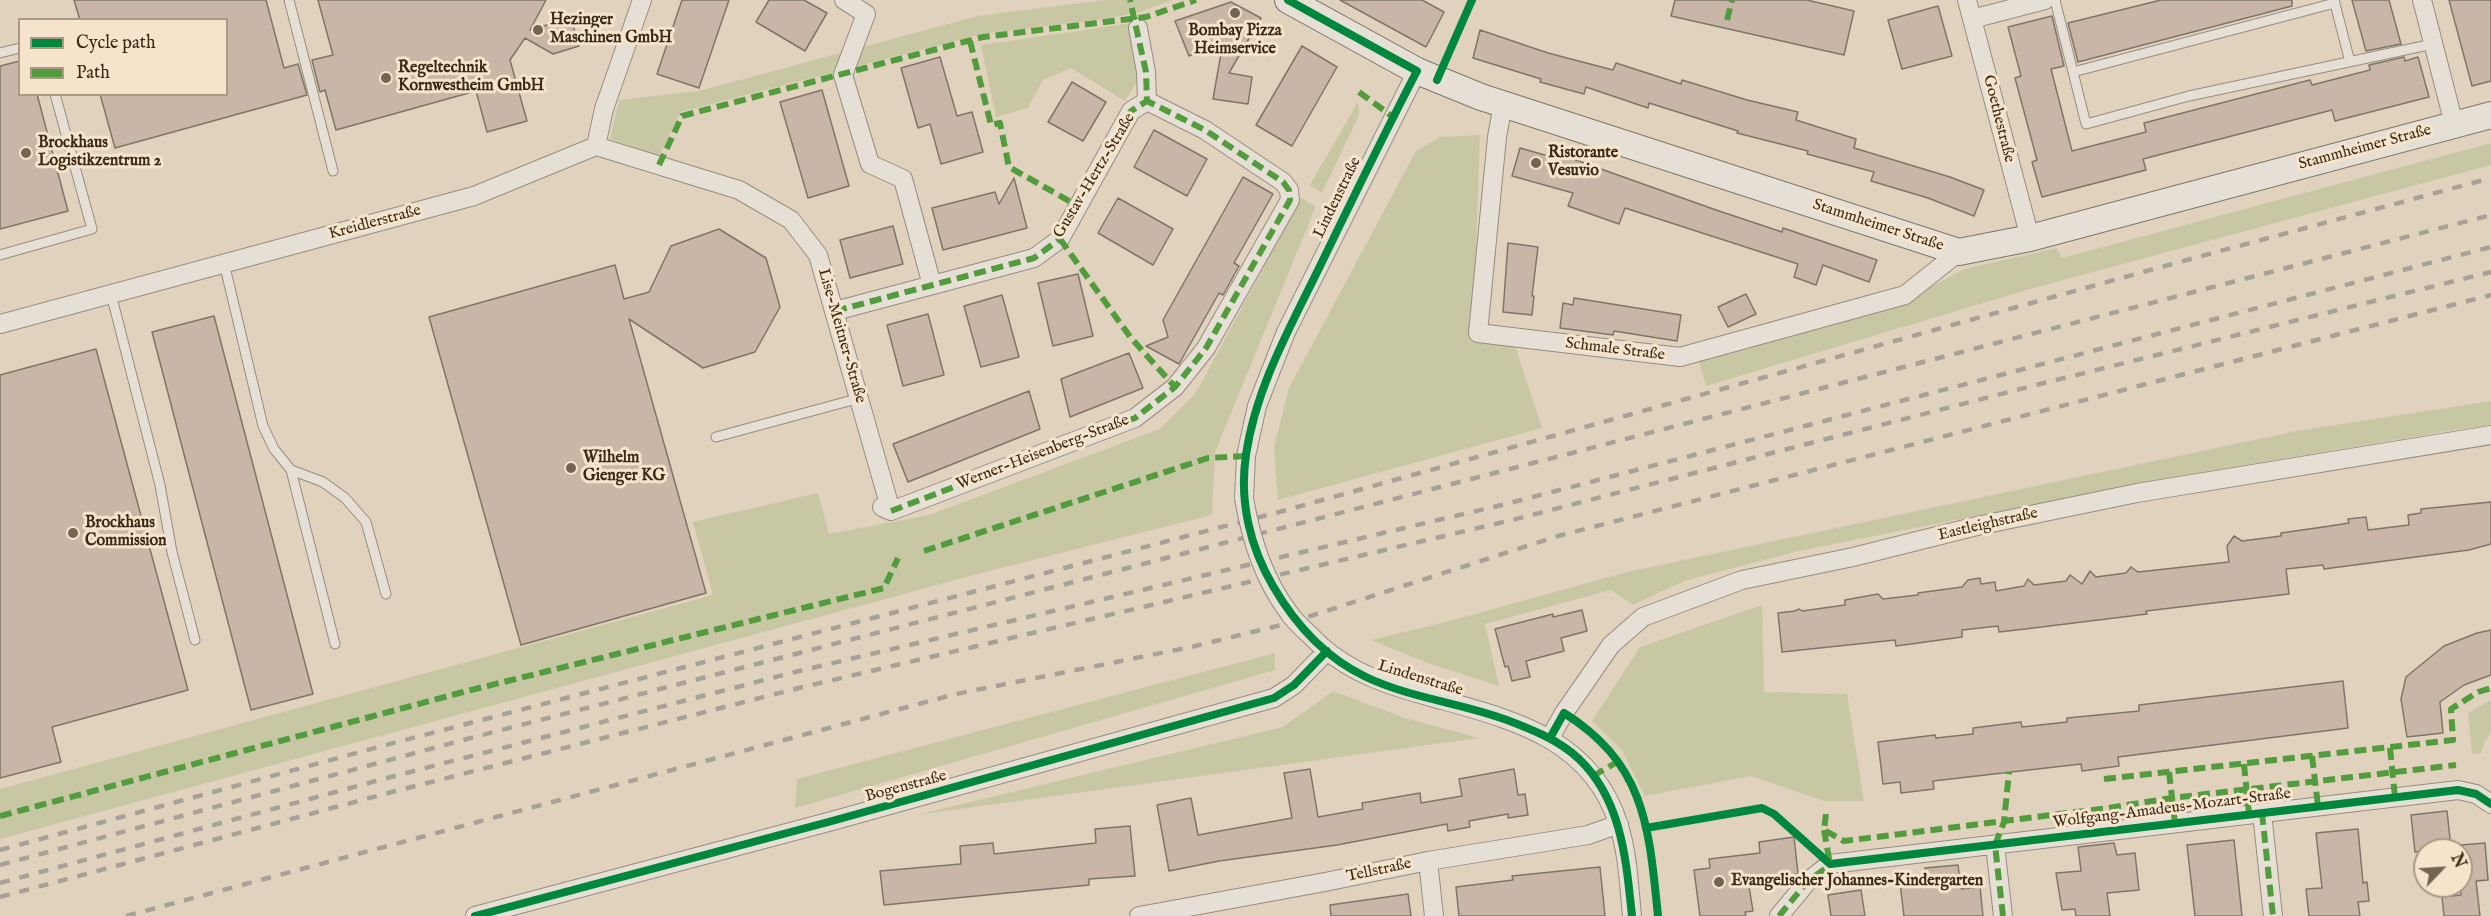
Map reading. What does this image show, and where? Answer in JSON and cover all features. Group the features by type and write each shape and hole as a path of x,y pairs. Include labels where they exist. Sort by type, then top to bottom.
{"main road":[{"name":"Stammheimer Straße","path":"1288,0 1417,71 1503,104 1959,252 2030,238 2491,115"}],"street":[{"path":"596,146 604,109 642,0"},
{"path":"844,0 866,14 843,75 870,164 903,179 932,285"},
{"name":"Goethestraße","path":"1967,0 2030,238"},
{"path":"1972,19 2045,0"},
{"path":"2422,0 2454,124"},
{"name":"Gustav-Hertz-Straße","path":"835,310 1034,258 1060,239 1131,111 1147,101 1146,72 1138,28"},
{"name":"Lindenstraße","path":"1417,71 1286,332 1257,406 1246,456 1244,498 1251,536 1264,570 1289,614 1343,664 1395,688 1493,715 1550,738 1580,760 1593,776 1618,824 1624,843 1632,916"},
{"name":"Werner-Heisenberg-Straße","path":"885,509 1135,418 1175,387 1206,348 1290,200 1289,190 1283,182 1205,130 1147,101"},
{"name":"Schmale Straße","path":"1503,104 1497,137 1478,333 1680,357 1905,295 1959,252"},
{"name":"Kreidlerstraße","path":"0,324 474,196 596,146"},
{"name":"Lise-Meitner-Straße","path":"596,146 739,190 791,220 818,255 860,398 885,509"},
{"name":"Eastleighstraße","path":"1550,738 1564,713 1611,645 1643,617 1742,580 1853,557 1977,526 2137,493 2491,435"},
{"name":"Bogenstraße","path":"475,916 832,821 1274,698 1294,685 1324,648"},
{"name":"Wolfgang-Amadeus-Mozart-Straße","path":"1779,916 1808,881 1830,864 2458,790 2476,794 2491,804"},
{"path":"2262,813 2273,916"},
{"name":"Tellstraße","path":"1139,916 1428,861 1588,835 1618,824"},
{"path":"1995,845 2003,916"},
{"path":"1428,861 1434,916"}],"lane":[{"path":"289,0 333,171"},
{"path":"2055,0 2085,124 2189,96 2433,44"},
{"path":"2073,72 2334,1 2350,62"},
{"path":"0,53 18,48"},
{"path":"0,255 92,229 56,96"},
{"path":"224,264 263,426 274,450 291,470 335,644"},
{"path":"111,294 160,485 171,552 195,640"},
{"path":"716,436 860,398"},
{"path":"291,470 323,482 345,498 366,522 386,594"}],"green space":[{"path":"1105,0 1172,0 1140,12 1111,18 982,34 680,112 659,156 610,139 619,100 699,91 978,16"},
{"path":"1132,23 1141,75 1125,101 1071,68 1043,80 1028,108 996,117 981,45"},
{"path":"1358,102 1359,115 1322,193 1310,185"},
{"path":"1480,135 1473,332 1515,346 1542,428 1278,500 1274,447 1289,388 1416,151 1440,137"},
{"path":"2491,143 2491,165 2030,289 1706,386 1698,358 1907,300 1964,269 2057,248 2062,258"},
{"path":"1301,198 1316,206 1215,452 1212,515 985,572 0,839 0,789 713,595 693,522 818,493 829,534 929,515 1160,429 1196,393"},
{"path":"2491,401 2491,425 2137,484 1799,551 1684,581 1633,605 1611,590 1485,624 1499,686 1428,663 1371,640 1450,621 1627,572 2297,431"},
{"path":"1762,605 1764,692 1847,694 1864,801 1824,801 1751,776 1645,796 1622,750 1592,721 1640,647"},
{"path":"1275,653 1275,670 795,808 797,779"},
{"path":"1333,691 1405,718 1479,738 916,815 1283,727"},
{"path":"2491,700 2491,733 2481,753 2472,754 2468,713"}],"building":[{"path":"74,0 266,0 284,68 298,64 307,95 115,148 101,96 228,96 228,18 79,18"},
{"path":"318,0 546,0 530,30 571,18 579,46 553,54 525,38 510,60 527,121 487,132 476,91 336,130 325,90 320,92 312,60 333,55"},
{"path":"682,0 729,0 699,88 657,74"},
{"path":"769,0 804,0 827,13 805,51 756,22"},
{"path":"1340,0 1422,0 1444,12 1426,47"},
{"path":"1675,0 1807,0 1854,11 1844,55 1671,16"},
{"path":"2161,0 2292,0 2292,6 2078,62 2068,23"},
{"path":"2352,0 2389,0 2401,44 2366,51"},
{"path":"2449,0 2491,0 2491,81 2472,86"},
{"path":"1231,2 1261,18 1229,73 1252,77 1248,104 1213,99 1223,42 1189,56 1175,21"},
{"path":"1938,6 1952,56 1902,69 1888,20"},
{"path":"2052,16 2064,66 2051,69 2072,151 2146,132 2144,123 2310,80 2312,85 2370,70 2369,65 2404,57 2405,61 2418,57 2429,97 2335,121 2332,110 2143,159 2146,170 2042,197 2032,162 2037,160 2015,78 2021,76 2008,27"},
{"path":"1480,30 1548,53 1613,70 1616,63 1681,84 1682,80 1747,100 1798,112 1796,120 1856,139 1854,148 1950,177 1984,190 1974,216 1928,198 1871,181 1874,172 1807,154 1808,151 1737,133 1738,131 1649,103 1648,108 1586,87 1584,94 1540,82 1541,79 1473,58"},
{"path":"1302,46 1337,67 1292,146 1256,125"},
{"path":"940,57 957,116 972,112 983,152 941,164 930,124 918,128 901,68"},
{"name":"Brockhaus Logistikzentrum 2","path":"18,62 18,96 38,96 68,211 0,229 0,66"},
{"path":"1072,82 1106,102 1083,141 1048,122"},
{"path":"822,90 849,186 808,198 780,102"},
{"path":"1154,130 1207,159 1187,196 1134,167"},
{"path":"1520,148 1555,158 1556,153 1782,232 1783,228 1877,260 1869,282 1823,265 1816,285 1794,277 1798,264 1625,208 1619,224 1568,206 1573,193 1512,176"},
{"path":"1243,177 1273,194 1234,263 1239,266 1223,295 1219,293 1179,364 1146,346 1168,337 1163,320"},
{"path":"1014,178 1027,228 943,250 932,208 995,192 999,204"},
{"path":"1118,198 1173,229 1153,265 1098,233"},
{"path":"893,226 903,264 850,278 840,240"},
{"name":"Wilhelm Gienger KG","path":"719,229 766,258 780,307 755,352 703,368 629,319 706,593 521,645 429,317 615,265 624,299 649,292 671,246"},
{"path":"1508,243 1538,247 1532,315 1503,312"},
{"path":"1078,274 1093,336 1053,346 1038,283"},
{"path":"1746,294 1756,314 1728,327 1718,307"},
{"path":"1002,295 1019,357 981,367 964,306"},
{"path":"1574,298 1681,315 1677,341 1614,331 1613,335 1560,328 1563,303 1573,305"},
{"path":"928,314 944,375 903,386 887,325"},
{"path":"214,316 313,694 251,710 152,332"},
{"name":"Brockhaus Commission","path":"96,349 188,690 52,727 61,762 0,778 0,375"},
{"path":"1129,353 1143,388 1070,417 1061,379"},
{"path":"1029,391 1040,429 908,482 893,444"},
{"path":"2491,502 2491,544 2469,550 2324,569 2323,565 2286,569 2289,594 1999,632 1998,626 1962,630 1962,637 1896,646 1895,640 1782,652 1778,613 1845,605 1845,600 1878,594 1883,599 1918,595 1918,593 1962,587 1968,580 1980,578 1981,584 1995,582 1996,591 2024,586 2028,579 2034,585 2066,581 2070,575 2082,584 2090,571 2096,577 2126,573 2131,567 2138,572 2229,562 2227,546 2234,536 2242,541 2281,536 2281,533 2349,523 2348,519 2366,517 2368,530 2409,525 2408,515 2421,513 2421,509"},
{"path":"1582,610 1587,631 1561,638 1564,651 1526,661 1530,677 1512,681 1508,666 1505,667 1495,629 1553,614 1553,617"},
{"path":"2491,630 2491,675 2464,685 2440,702 2443,733 2407,737 2401,699 2406,677 2444,646"},
{"path":"2343,681 2348,728 2118,757 2119,766 2082,771 2081,764 1933,781 1934,789 1901,793 1900,782 1883,784 1878,742 1935,735 1936,738 1973,734 1973,728 2021,722 2022,727 2067,722 2067,718 2139,711 2139,705"},
{"path":"1310,769 1318,817 1363,809 1362,803 1420,793 1421,803 1462,796 1459,779 1514,769 1518,795 1525,794 1528,815 1508,818 1508,814 1469,821 1470,827 1448,831 1447,824 1337,845 1219,861 1169,871 1157,805 1191,798 1198,835 1292,818 1284,773"},
{"path":"2447,811 2450,838 2413,838 2411,815"},
{"path":"1130,826 1135,876 1089,879 1089,885 884,905 880,871 961,864 960,846 993,843 994,854 1096,843 1095,829"},
{"path":"2358,829 2363,883 2367,882 2369,901 2358,902 2360,916 2309,916 2306,889 2322,888 2316,833"},
{"path":"1794,837 1798,874 1748,880 1753,911 1745,912 1746,916 1700,916 1694,870 1710,868 1709,859 1760,853 1759,842"},
{"path":"2234,840 2242,916 2195,916 2187,845"},
{"path":"2114,843 2117,855 2135,853 2139,890 2107,893 2110,916 2076,916 2075,909 2062,910 2056,873 2081,871 2078,847"},
{"path":"2485,843 2488,880 2476,881 2480,916 2444,916 2442,898 2473,898 2473,844"},
{"path":"1958,865 1961,889 1980,887 1983,916 1904,916 1900,883 1927,880 1925,868"},
{"path":"1600,867 1605,916 1459,916 1456,887 1513,880 1512,876"},
{"path":"1861,890 1865,916 1831,916 1828,895"},
{"path":"1408,894 1411,916 1331,916 1330,905"}],"railway":[{"path":"0,850 382,746 1283,511 2161,267 2491,178"},
{"path":"0,865 467,739 2491,215"},
{"path":"0,883 387,778 795,672 1506,504 2491,247"},
{"path":"0,897 392,792 799,688 1512,520 2040,384 2491,272"},
{"path":"126,916 956,694 1191,647 1289,623 1558,536 2491,295"}],"marked path":[{"path":"835,311 1034,258 1060,239 1131,111 1147,101 1146,72 1130,0"},
{"path":"659,165 682,116 983,37 1146,17 1196,0"},
{"path":"1727,20 1732,0"},
{"path":"970,41 991,125 1000,123 1009,167 1078,206"},
{"path":"1359,92 1393,117"},
{"path":"891,511 1135,418 1175,387 1206,348 1290,200 1289,190 1283,182 1205,130 1147,101"},
{"path":"1060,239 1131,338 1175,387"},
{"path":"924,551 1208,458 1246,456"},
{"path":"0,816 467,691 884,588 898,558"},
{"path":"2104,779 2453,740 2451,709 2478,692 2491,688"},
{"path":"2390,748 2395,797"},
{"path":"2312,756 2318,806"},
{"path":"1593,776 1619,761"},
{"path":"2244,764 2249,814"},
{"path":"1826,814 1824,830 1844,841 2172,798 2456,765"},
{"path":"2003,916 1995,845 2004,822 2009,772"},
{"path":"2169,772 2175,823"},
{"path":"2262,813 2273,916"},
{"path":"1824,830 1830,864"},
{"path":"1779,916 1808,881 1833,863"}],"cycle path":[{"path":"1288,0 1417,71 1287,332 1258,404 1251,429 1244,472 1245,506 1258,556 1291,614 1313,639 1351,669 1400,690 1490,714 1517,724 1554,741 1579,759 1605,793 1613,812 1624,853 1632,916"},
{"path":"1437,80 1472,0"},
{"path":"475,916 832,821 1274,698 1294,685 1327,651"},
{"path":"1550,738 1564,713 1591,733 1612,754 1627,777 1646,827 1658,916"},
{"path":"1646,828 1762,808 1774,814 1830,864 2458,790 2476,794 2491,804"}],"place":[{"name":"Bombay Pizza Heimservice","path":"1235,13"},
{"name":"Hezinger Maschinen GmbH","path":"538,30"},
{"name":"Regeltechnik Kornwestheim GmbH","path":"386,78"},
{"name":"Brockhaus Logistikzentrum 2","path":"26,153"},
{"name":"Ristorante Vesuvio","path":"1536,163"},
{"name":"Wilhelm Gienger KG","path":"571,468"},
{"name":"Brockhaus Commission","path":"73,533"},
{"name":"Evangelischer Johannes-Kindergarten","path":"1719,882"}]}
